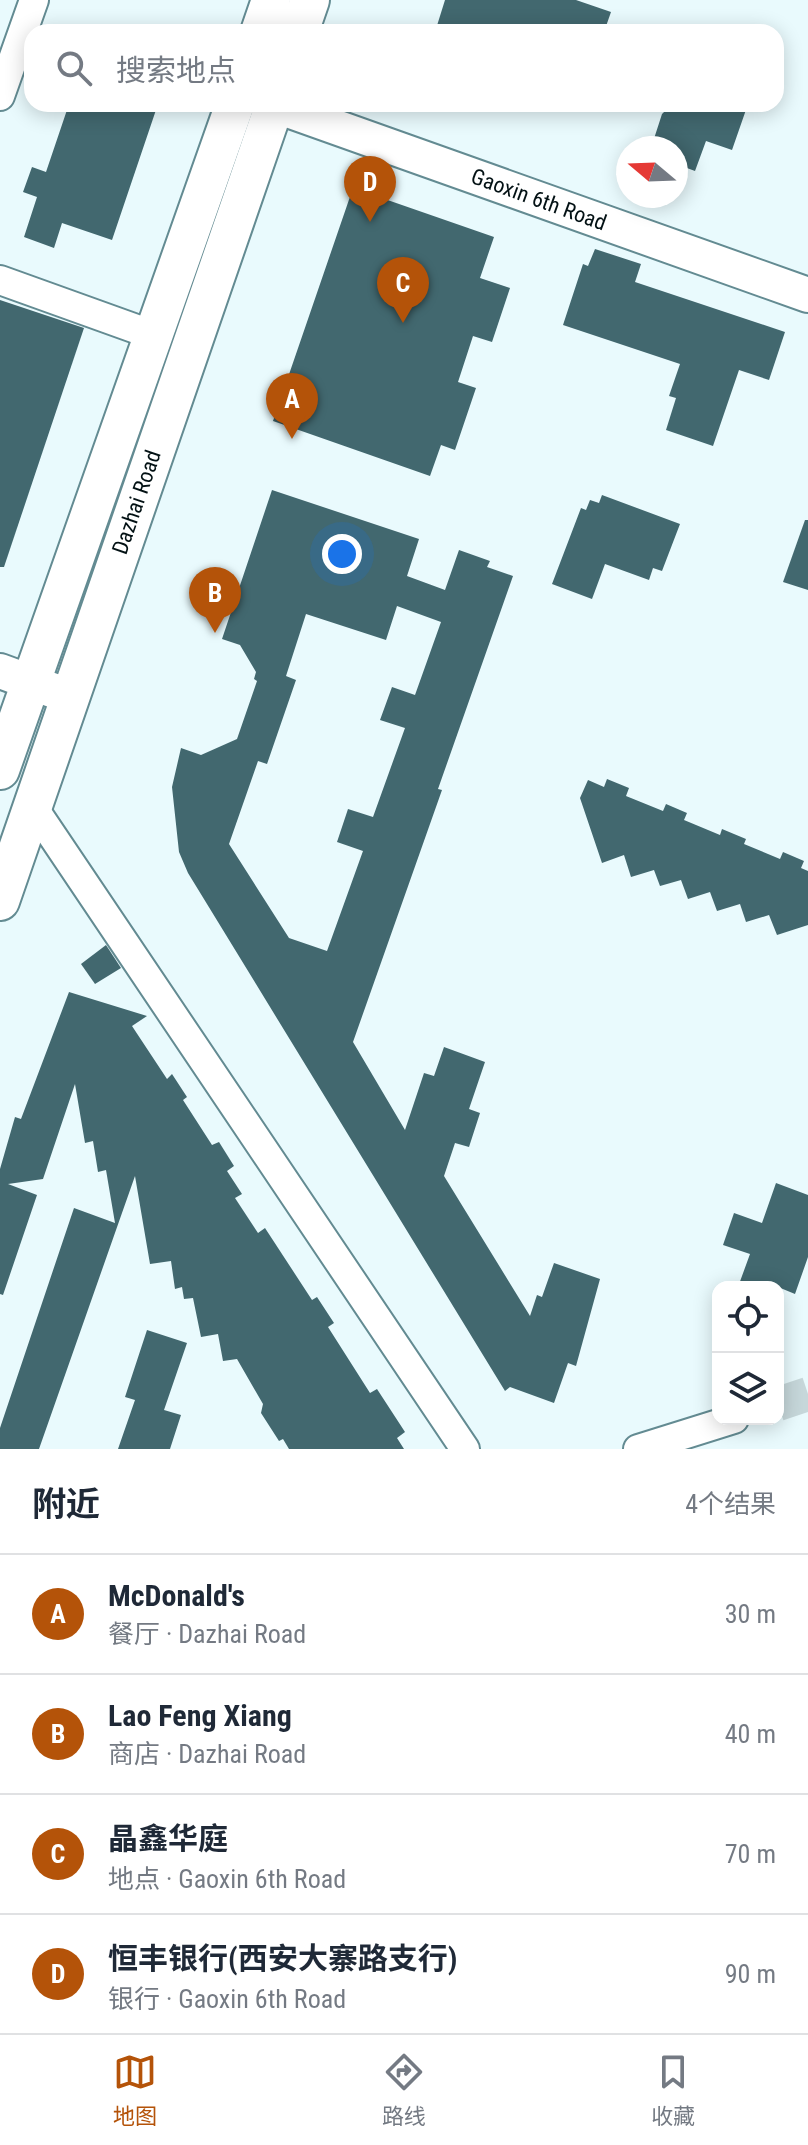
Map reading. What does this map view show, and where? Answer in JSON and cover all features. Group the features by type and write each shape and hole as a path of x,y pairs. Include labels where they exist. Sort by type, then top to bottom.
{"main road":[{"path":"263,24 271,0"},
{"path":"302,24 310,0"},
{"name":"Dazhai Road","path":"0,770 16,677 153,335 232,112"},
{"name":"Dazhai Road","path":"0,901 270,112"}],"street":[{"path":"26,24 34,0"},
{"path":"0,96 24,28"},
{"name":"Gaoxin 6th Road","path":"295,112 808,295"},
{"path":"0,280 153,335"},
{"path":"16,677 68,696"},
{"path":"31,804 465,1449"},
{"path":"638,1449 715,1425"}],"building":[{"path":"445,0 576,0 611,12 607,24 438,24"},
{"path":"66,112 155,112 112,240 62,223 54,248 24,237 37,197 23,192 32,167 46,172"},
{"path":"664,112 745,112 732,150 706,141 695,171 688,168 688,136 655,136"},
{"path":"353,188 494,237 480,278 510,288 492,342 473,336 458,382 476,388 455,450 441,445 430,476 273,421"},
{"path":"595,249 641,264 635,282 785,332 769,380 739,370 713,446 666,430 676,398 669,396 680,364 563,325 583,264 588,266"},
{"path":"0,300 84,328 4,567 0,567"},
{"path":"272,490 419,539 407,576 445,590 459,550 490,561 487,567 513,576 353,1042 405,1130 424,1073 434,1076 444,1047 485,1062 469,1109 480,1113 469,1147 455,1143 444,1176 530,1316 537,1295 542,1297 554,1263 600,1279 576,1366 568,1363 554,1403 510,1387 505,1391 188,873 179,852 172,787 181,748 201,755 237,739 257,681 254,679 256,672 240,645 222,639","holes":["397,606 441,622 415,695 392,687 380,720 405,728 373,817 348,809 337,842 363,851 327,951 289,938 229,844 258,761 267,764 296,680 286,676 306,614 386,640"]},
{"path":"602,495 680,524 662,571 653,568 649,580 605,564 592,599 552,584 581,508 586,510 590,500 599,503"},
{"path":"805,520 808,520 808,590 783,582"},
{"path":"607,779 629,788 626,796 663,811 666,804 687,813 684,820 720,835 722,829 746,839 744,844 780,859 783,852 804,861 801,868 808,871 808,925 777,935 769,915 746,922 740,904 717,911 710,892 688,899 681,880 660,886 654,870 631,877 624,855 602,863 580,798 588,780 604,787"},
{"path":"106,945 121,968 95,984 81,964"},
{"path":"69,992 147,1016 132,1026 167,1079 172,1074 187,1097 183,1100 212,1145 219,1142 234,1166 227,1171 242,1194 235,1198 258,1233 265,1228 312,1300 317,1297 334,1323 328,1327 370,1393 377,1389 405,1432 397,1438 404,1449 289,1449 283,1439 279,1441 261,1413 263,1404 237,1359 223,1361 218,1334 201,1337 193,1298 184,1299 182,1287 175,1289 171,1261 150,1264 135,1176 39,1449 0,1449 0,1428 74,1208 115,1223 106,1170 98,1172 93,1141 85,1143 75,1084 43,1179 8,1184 37,1195 3,1295 0,1294 0,1169 15,1117 21,1119"},
{"path":"776,1183 808,1195 808,1257 795,1294 784,1289 784,1281 740,1281 750,1254 723,1245 734,1213 762,1223"},
{"path":"147,1330 187,1343 164,1410 181,1415 170,1449 118,1449 135,1400 125,1397"}],"tunnel":[{"path":"784,1402 808,1394"}],"place":[{"name":"恒丰银行(西安大寨路支行)","path":"370,222"},
{"name":"晶鑫华庭","path":"403,323"},
{"name":"McDonald's","path":"292,439"},
{"name":"Lao Feng Xiang","path":"215,633"}]}
